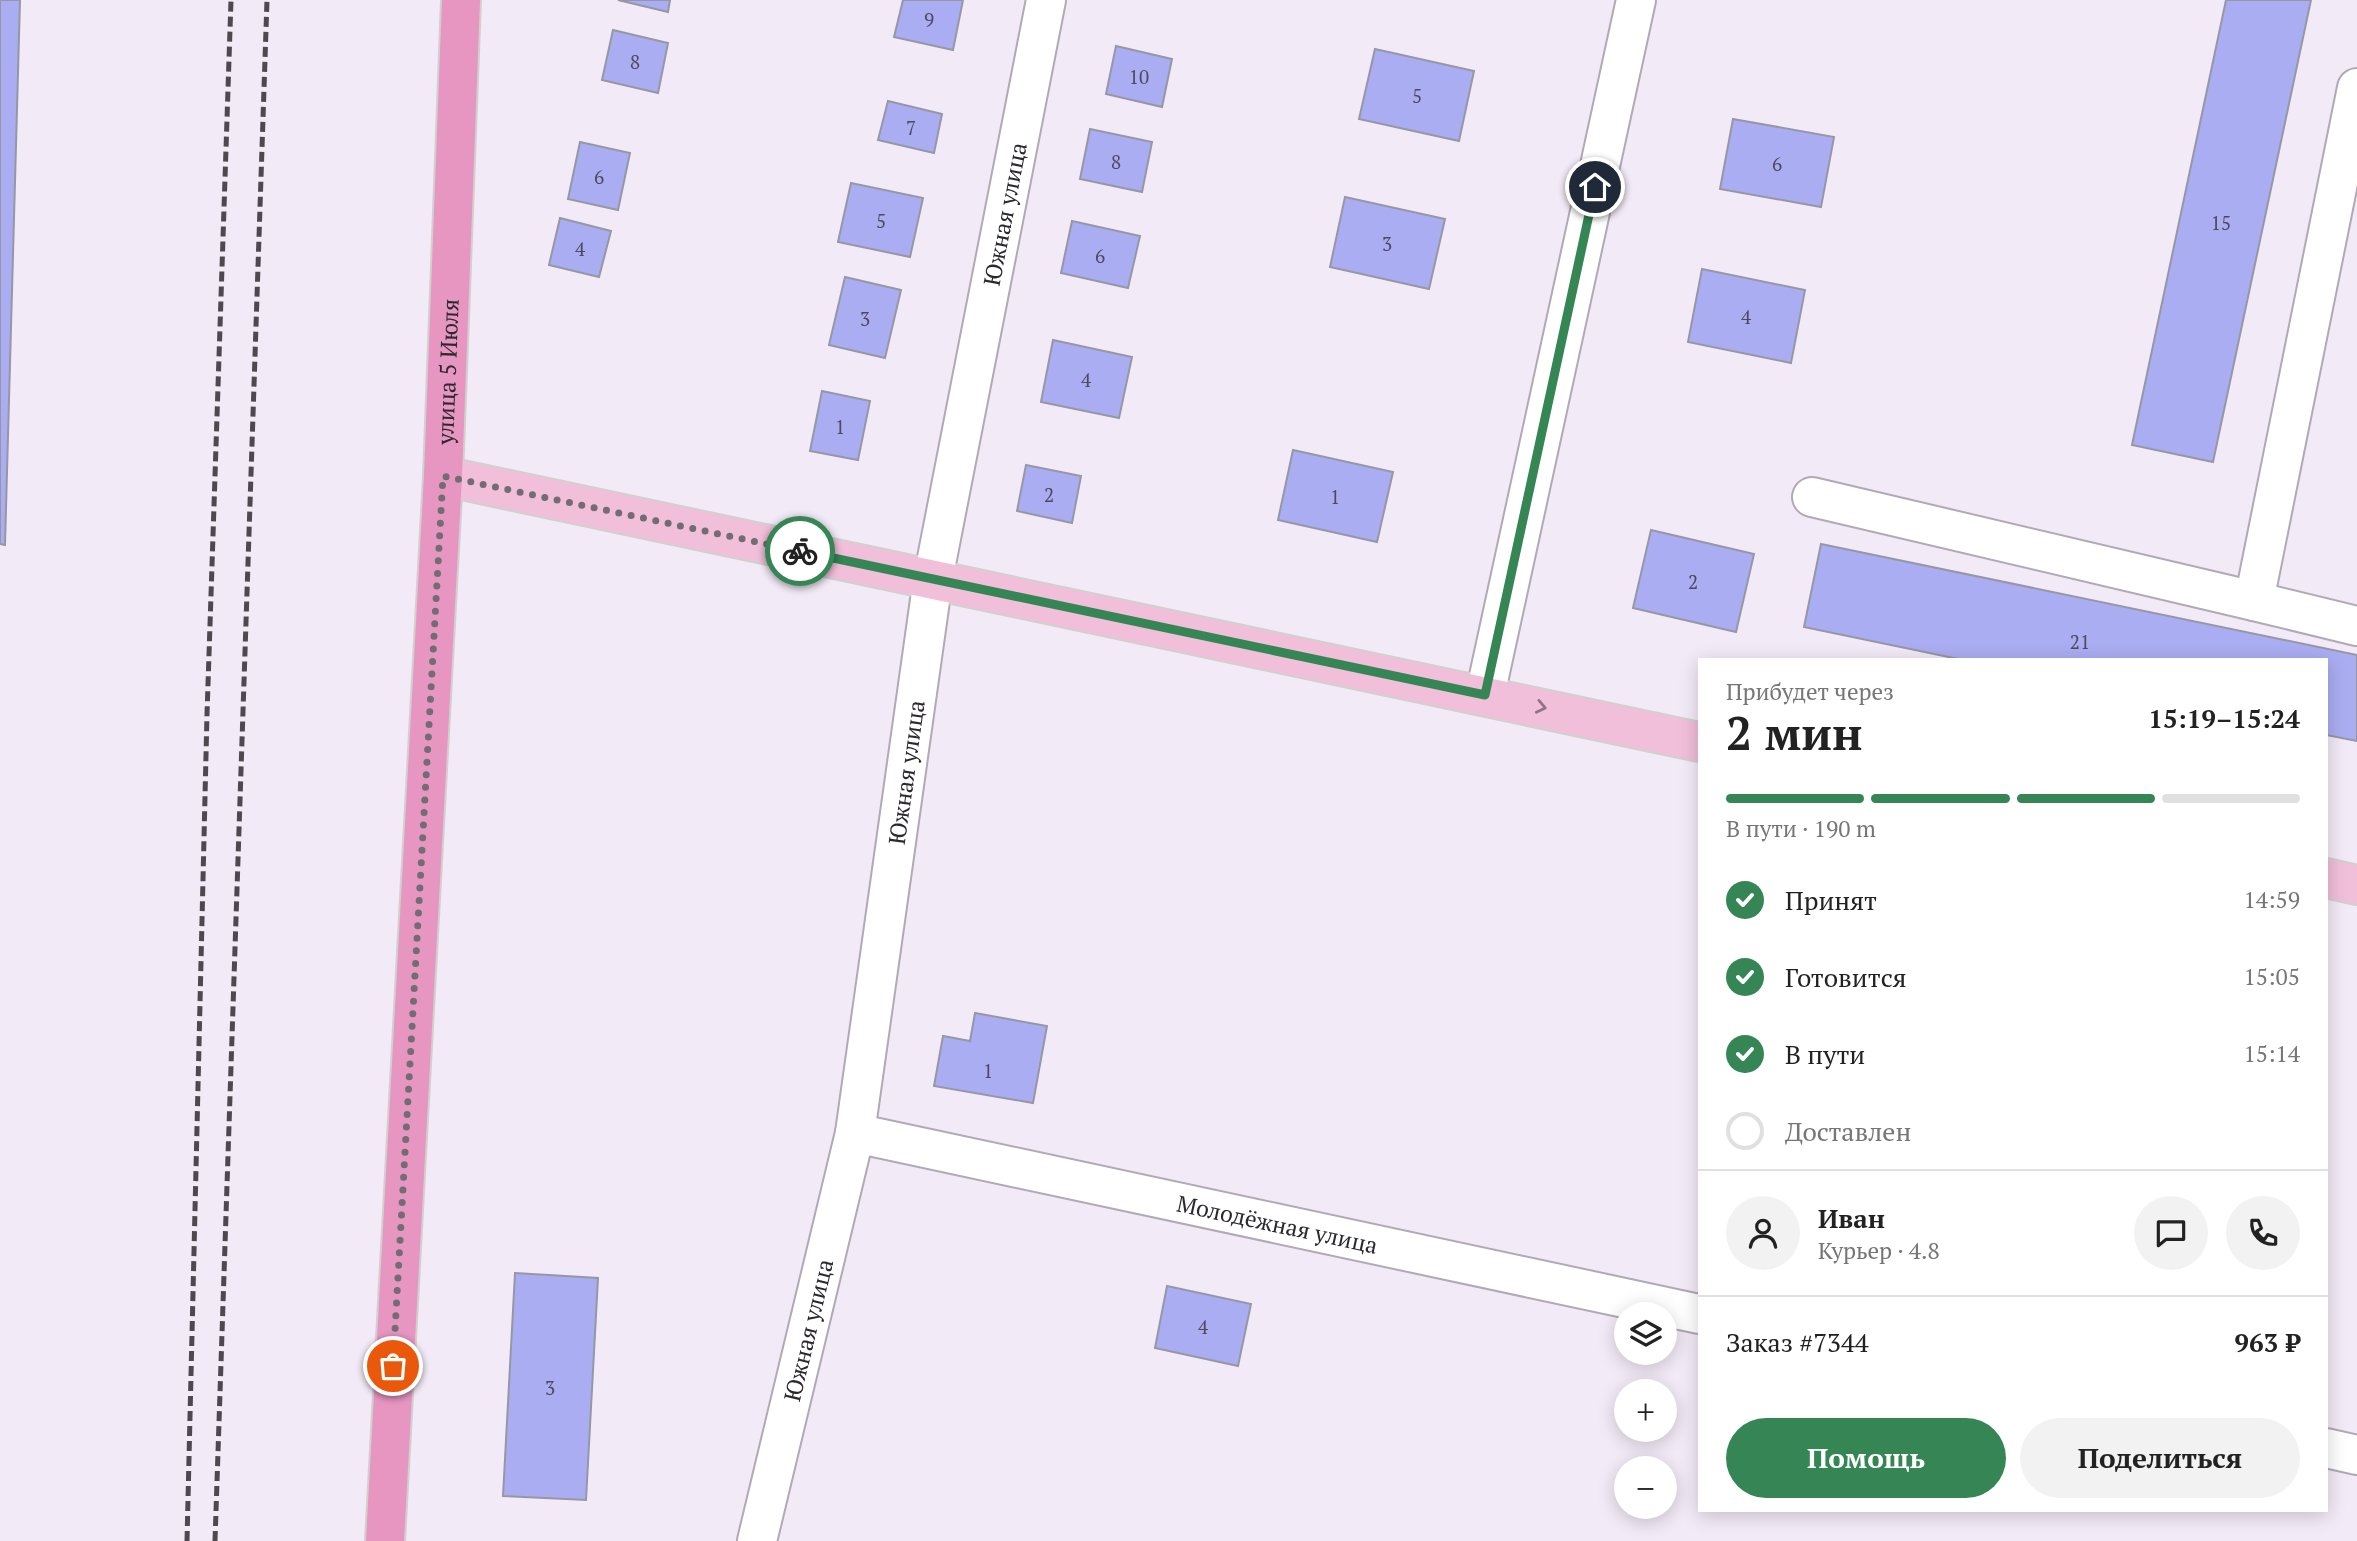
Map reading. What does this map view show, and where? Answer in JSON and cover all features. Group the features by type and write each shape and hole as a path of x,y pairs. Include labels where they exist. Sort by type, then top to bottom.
{"highway":[{"name":"улица 5 Июля","path":"385,1541 443,476 461,0"}],"main road":[{"path":"443,476 1698,742"},
{"path":"2328,878 2357,885"}],"street":[{"name":"Южная улица","path":"757,1541 855,1133 933,579 1046,0"},
{"path":"1485,695 1636,0"},
{"path":"2254,601 2357,88"},
{"path":"1812,497 2357,626"},
{"name":"Молодёжная улица","path":"855,1133 1698,1314"},
{"path":"2328,1448 2357,1455"}],"building":[{"path":"0,0 20,0 5,545 0,544"},
{"path":"618,0 670,0 668,12"},
{"path":"903,0 963,0 953,50 894,37"},
{"path":"2226,0 2311,0 2213,462 2132,445"},
{"path":"613,30 668,43 658,93 602,80"},
{"path":"1116,46 1172,59 1162,107 1106,94"},
{"path":"1375,49 1474,71 1459,141 1359,119"},
{"path":"888,101 942,114 934,153 878,140"},
{"path":"1733,119 1834,137 1821,207 1720,189"},
{"path":"1090,129 1152,142 1142,192 1080,179"},
{"path":"580,142 630,153 618,210 568,199"},
{"path":"851,183 923,198 910,257 838,242"},
{"path":"1345,197 1445,219 1429,289 1330,267"},
{"path":"560,218 611,231 599,277 549,265"},
{"path":"1072,221 1140,236 1128,288 1061,273"},
{"path":"1702,269 1805,290 1791,363 1688,342"},
{"path":"845,277 901,290 885,358 829,345"},
{"path":"1053,340 1132,357 1119,418 1041,402"},
{"path":"822,391 870,401 858,460 810,451"},
{"path":"1293,450 1393,472 1377,542 1278,520"},
{"path":"1026,465 1081,476 1072,523 1017,511"},
{"path":"1651,530 1754,554 1736,632 1633,608"},
{"path":"1821,544 2357,655 2357,741 2328,735 2328,658 1953,658 1804,627"},
{"path":"975,1013 1047,1026 1033,1103 934,1086 943,1036 970,1041"},
{"path":"515,1273 598,1278 586,1500 503,1496"},
{"path":"1167,1286 1251,1304 1238,1366 1155,1348"}],"railway":[{"path":"187,1541 207,714 231,0"},
{"path":"215,1541 267,0"}],"way so far":[{"path":"393,1366 443,476 800,551"}],"route":[{"path":"800,551 1485,695 1595,187"}]}
